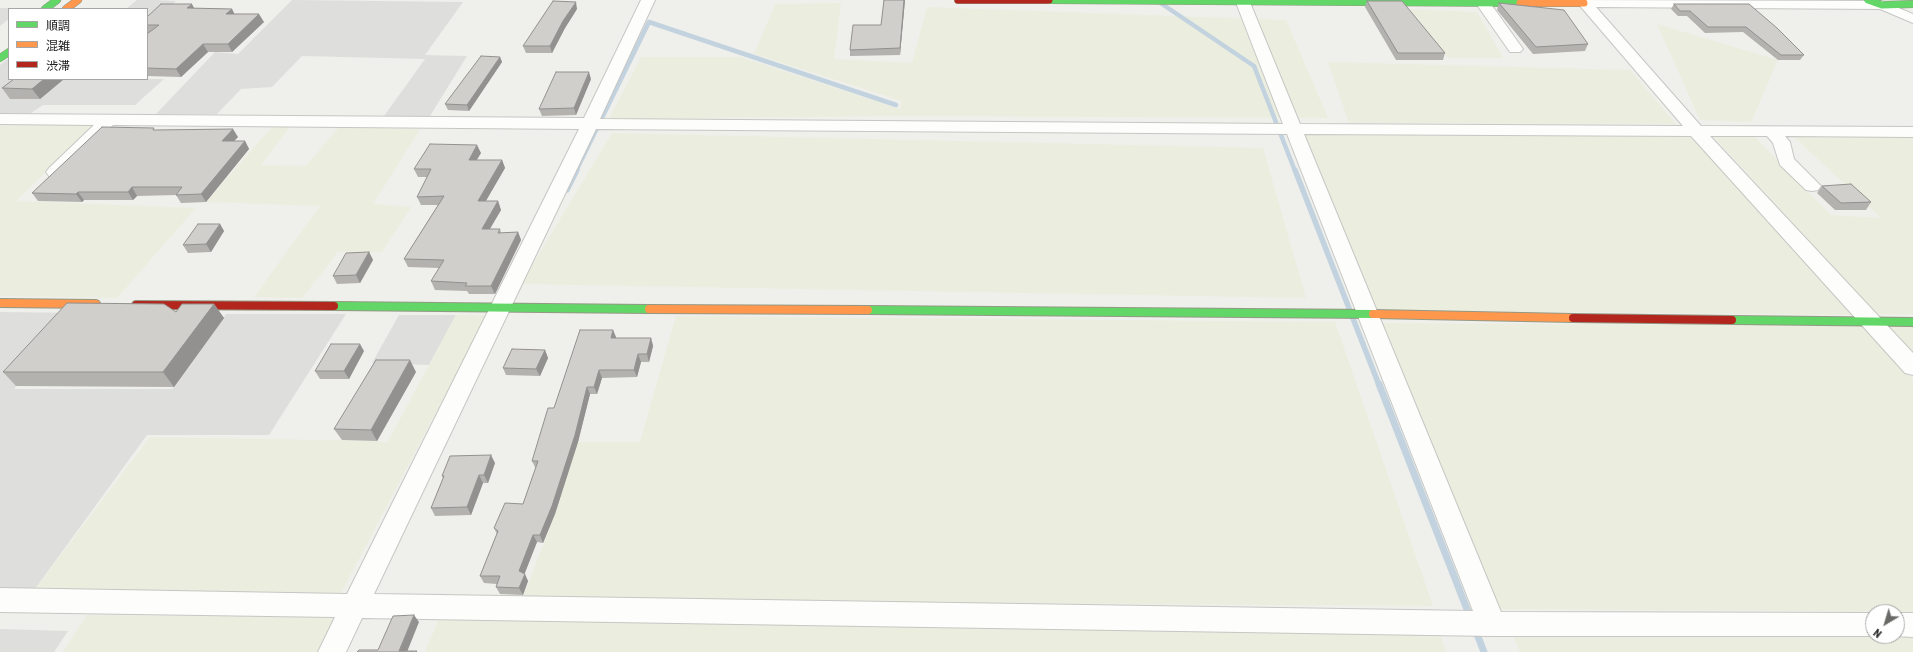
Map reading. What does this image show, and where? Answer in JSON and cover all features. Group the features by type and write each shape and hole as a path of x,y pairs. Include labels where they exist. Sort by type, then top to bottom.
{"main road":[{"path":"46,8 57,0"},
{"path":"67,8 78,0"},
{"path":"958,0 1583,1"},
{"path":"1868,0 1882,5 1913,4"},
{"path":"0,303 103,304"},
{"path":"127,304 500,308 1367,313 1913,322"}],"street":[{"path":"332,652 590,123 648,0"},
{"path":"1242,1 1492,624"},
{"path":"1583,1 1882,5 1913,19"},
{"path":"1583,1 1697,132 1913,367"},
{"path":"1482,2 1515,49"},
{"path":"0,119 1294,130 1913,132"},
{"path":"55,172 108,120"},
{"path":"1772,132 1781,142 1786,161 1812,186"},
{"path":"0,600 1492,624 1865,625"}],"shaded area":[{"path":"137,0 176,1 148,24 148,8 127,8"},
{"path":"292,0 463,2 425,55 467,56 430,116 384,116 425,59 302,56 272,87 241,89 217,114 156,114 215,52 238,54"},
{"path":"841,3 834,59 912,63 927,7 1286,20 1328,118 898,116 609,119 641,57 741,57 900,109 902,101 754,54 775,4"},
{"path":"0,8 8,8 8,20 0,26"},
{"path":"1408,9 1477,12 1503,58 1448,58"},
{"path":"1657,24 1778,60 1751,122 1700,120"},
{"path":"8,59 8,80 164,79 135,105 43,105 31,113 0,113 0,65"},
{"path":"1328,62 1630,70 1676,124 1349,123"},
{"path":"0,124 95,124 16,201 196,208 117,298 0,296"},
{"path":"272,127 290,127 261,165 306,166 339,127 420,129 373,204 411,207 382,252 338,252 302,298 254,297 320,206 206,202"},
{"path":"612,133 1263,148 1306,298 521,284"},
{"path":"1303,133 1695,135 1857,315 1374,310"},
{"path":"1712,135 1754,136 1831,215 1881,218 1793,136 1913,137 1913,315 1877,314"},
{"path":"0,312 83,313 14,389 172,389 226,314 346,314 269,435 147,435 32,593 0,593"},
{"path":"399,315 456,315 429,365 372,363"},
{"path":"456,315 487,315 340,595 32,593 150,437 377,441 387,443"},
{"path":"676,316 1335,322 1433,606 522,600 556,511 578,442 640,442"},
{"path":"1379,323 1866,326 1913,379 1913,612 1905,612 1905,604 1865,604 1865,612 1497,609"},
{"path":"1888,327 1913,327 1913,354"},
{"path":"87,615 335,617 317,652 63,652"},
{"path":"439,619 1439,632 1446,652 425,652"},
{"path":"0,629 68,631 54,652 0,652"},
{"path":"1513,635 1865,637 1865,644 1905,644 1905,637 1913,637 1913,652 1520,652"}],"building":[{"path":"884,0 904,0 900,48 850,50 853,25 881,25"},
{"path":"553,1 576,2 563,21 550,46 523,46"},
{"path":"1367,1 1402,1 1445,53 1398,53"},
{"path":"1499,3 1564,10 1588,44 1536,47"},
{"path":"161,4 192,4 187,8 232,9 226,14 259,14 228,44 203,44 176,69 148,68 148,33 159,25 148,25 148,16"},
{"path":"1674,4 1749,4 1777,28 1804,55 1781,55 1746,27 1708,27 1690,11 1680,11"},
{"path":"481,56 500,57 467,105 445,104"},
{"path":"556,72 589,72 574,108 539,109"},
{"path":"13,80 43,80 32,89 2,88"},
{"path":"102,127 154,128 153,130 233,129 222,141 245,141 201,194 176,195 182,187 132,187 128,192 78,192 76,194 32,193"},
{"path":"430,144 477,145 469,160 502,160 478,201 498,201 482,229 500,229 498,233 518,232 491,286 465,286 467,283 431,281 444,260 404,259 444,196 417,197 431,169 414,169"},
{"path":"1851,184 1871,202 1841,203 1822,186"},
{"path":"198,224 220,224 206,244 183,245"},
{"path":"369,252 356,275 333,276 346,253"},
{"path":"67,303 164,304 176,312 182,304 214,304 163,372 3,372"},
{"path":"580,330 613,330 611,338 651,338 647,354 638,354 634,370 599,370 594,387 587,387 575,435 552,506 540,535 533,535 519,571 525,574 519,588 496,587 500,576 480,576 498,531 494,528 505,503 523,504 538,461 532,461 548,408 554,408"},
{"path":"331,344 360,344 344,371 315,371"},
{"path":"512,349 545,350 536,369 503,368"},
{"path":"376,360 410,360 371,430 334,429"},
{"path":"491,455 484,475 479,475 467,507 431,508 444,476 442,476 450,456"},
{"path":"414,615 399,651 417,651 416,652 357,652 359,650 378,650 393,616"}],"waterway":[{"path":"1156,0 1254,66 1295,171"},
{"path":"576,171 649,22 896,105"},
{"path":"567,190 577,170"},
{"path":"1295,170 1379,385"},
{"path":"1379,384 1470,617"},
{"path":"1475,629 1484,652"}],"traffic: fast":[{"path":"46,8 57,0"},
{"path":"1049,0 1520,3"},
{"path":"1868,0 1882,5 1913,4"},
{"path":"0,58 8,53"},
{"path":"334,306 649,309"},
{"path":"868,310 1373,314"},
{"path":"1732,320 1913,322"}],"traffic: slow":[{"path":"67,8 78,0"},
{"path":"1520,3 1584,3"},
{"path":"0,303 96,304"},
{"path":"649,309 868,310"},
{"path":"1373,314 1573,318"}],"traffic: jam":[{"path":"958,0 1049,0"},
{"path":"136,305 334,306"},
{"path":"1573,318 1732,320"}]}
